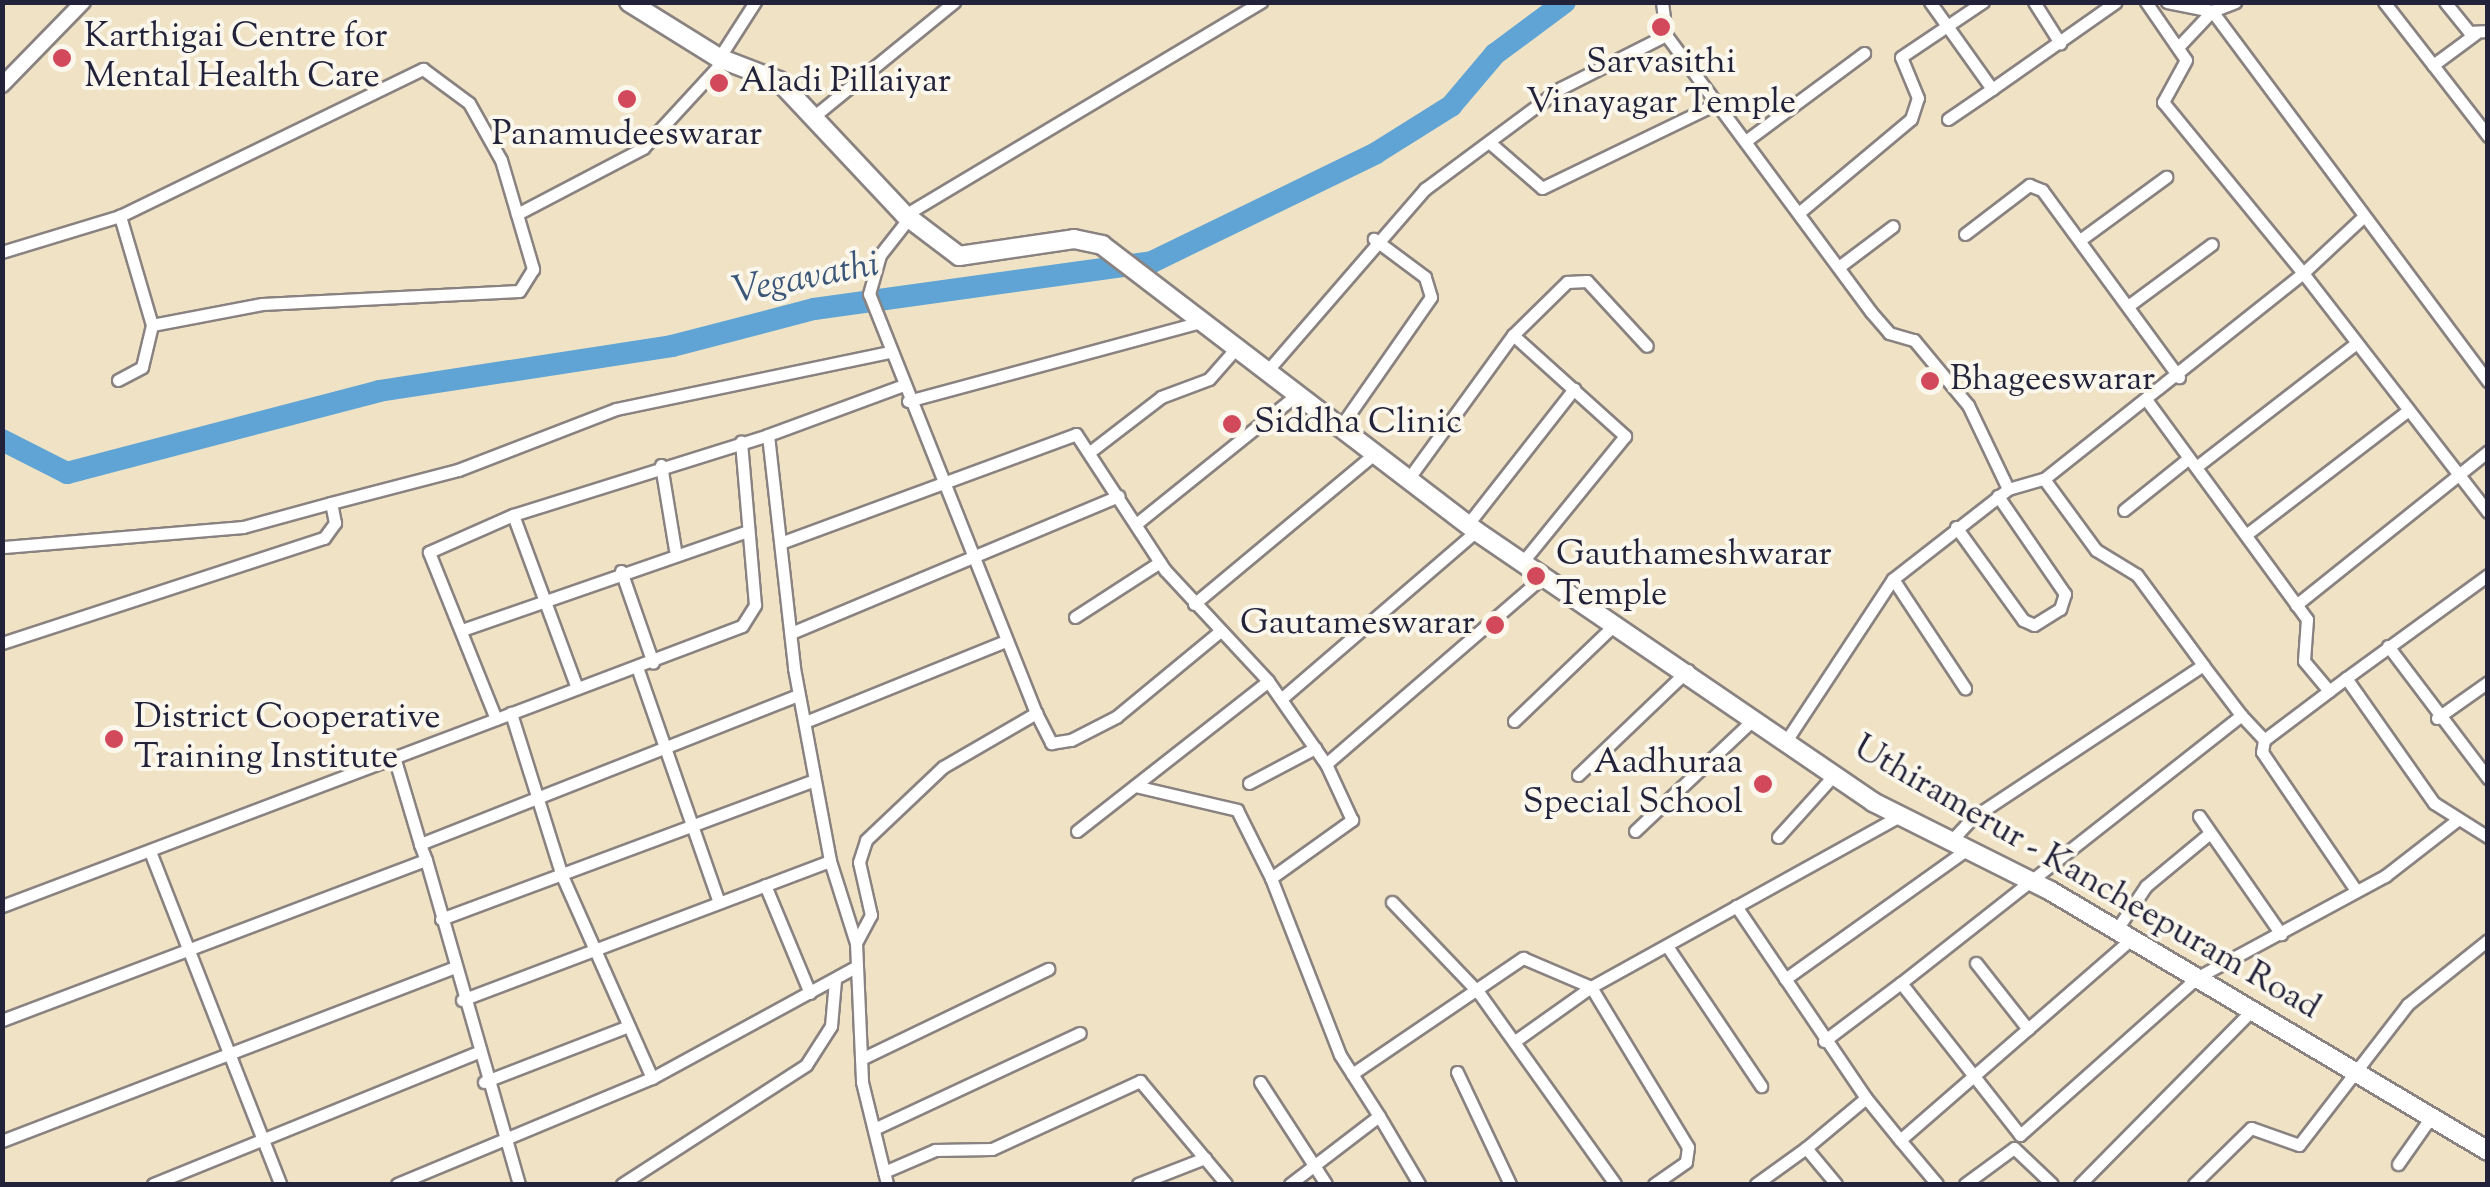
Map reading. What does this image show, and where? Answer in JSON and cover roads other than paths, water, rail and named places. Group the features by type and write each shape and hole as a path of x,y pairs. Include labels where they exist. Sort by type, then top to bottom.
{"main road":[{"name":"Uthiramerur - Kancheepuram Road","path":"629,2 721,59 778,80 818,113 907,217 959,256 1074,239 1102,245 1472,528 1548,572 1834,775 1900,816 2037,884 2124,933 2488,1150"}],"street":[{"path":"2,85 83,2"},
{"path":"517,214 643,148 721,59 755,2"},
{"path":"818,113 954,2"},
{"path":"1218,634 1116,717 1071,740 1051,743 1005,642 868,294 880,255 907,217 1261,2"},
{"path":"1662,2 1666,35 1889,333 1914,340 1968,405 2003,492 2065,594 2060,609 2034,625 2023,620 1956,527"},
{"path":"1930,2 1992,89"},
{"path":"1801,211 1911,120 1918,98 1901,57 1983,2"},
{"path":"2034,2 2060,43"},
{"path":"1948,118 2116,2"},
{"path":"2146,2 2181,44 2186,60 2163,102 2303,272 2406,412 2488,512"},
{"path":"2167,2 2212,12 2488,381"},
{"path":"2181,44 2212,12 2235,2"},
{"path":"2384,2 2488,136"},
{"path":"2433,65 2481,32 2445,2"},
{"path":"1268,370 1374,239 1488,142 1561,88 1666,35"},
{"path":"1747,140 1864,53"},
{"path":"2,252 120,216 192,174 423,69 469,103 517,214 533,268 519,291 262,304 152,325"},
{"path":"1488,142 1542,188 1718,102"},
{"path":"2080,240 2166,178"},
{"path":"1965,234 2028,185 2080,240 2179,378"},
{"path":"118,380 142,368 152,325 120,216"},
{"path":"1786,740 1893,579 2003,492 2044,479 2148,402 2364,217"},
{"path":"1840,266 1892,226"},
{"path":"1342,426 1433,286 1374,239"},
{"path":"2128,306 2212,244"},
{"path":"1409,478 1513,336 1552,292 1579,278 1648,346"},
{"path":"908,401 1205,321"},
{"path":"1513,336 1622,430 1624,444 1525,559"},
{"path":"2124,510 2355,344"},
{"path":"4,548 242,527 458,470 647,398 886,346"},
{"path":"1090,451 1161,397 1208,379 1238,346"},
{"path":"496,719 432,546 661,466 768,435 904,385"},
{"path":"1281,699 1472,528 1574,390"},
{"path":"1136,524 1298,393"},
{"path":"2148,402 2296,606 2308,627 2300,653 2330,691"},
{"path":"2246,534 2406,412"},
{"path":"783,542 1066,434 1090,451 1160,562 1218,634 1268,681 1326,764 1352,820 1271,878"},
{"path":"768,435 798,694 830,860 856,943 861,1060 886,1178 935,1150 992,1149 1140,1081 1226,1184"},
{"path":"2,906 151,854 577,688 638,670 752,617 740,442"},
{"path":"2296,606 2488,451"},
{"path":"1194,604 1376,453"},
{"path":"661,466 675,550"},
{"path":"2044,479 2096,550 2137,575 2264,740 2266,761 2354,890"},
{"path":"791,634 972,561 1118,496"},
{"path":"2,643 324,538 336,523 331,502"},
{"path":"513,515 540,598 577,688"},
{"path":"462,630 675,550 745,532"},
{"path":"1075,617 1160,562"},
{"path":"621,571 653,663"},
{"path":"1326,764 1548,572"},
{"path":"2264,740 2488,575"},
{"path":"1893,579 1965,688"},
{"path":"1514,721 1618,621"},
{"path":"805,722 1005,642"},
{"path":"2388,646 2437,718 2488,778"},
{"path":"1785,979 1959,845 1972,818 2203,665"},
{"path":"638,670 661,748 720,902"},
{"path":"1578,775 1688,670"},
{"path":"2346,678 2456,820 2488,837"},
{"path":"1077,831 1268,681"},
{"path":"2437,718 2488,682"},
{"path":"420,844 798,694"},
{"path":"511,713 562,876 592,951 652,1078"},
{"path":"856,943 871,915 859,862 866,840 943,767 1036,713"},
{"path":"1824,1041 2037,884 2114,808 2241,715"},
{"path":"1636,831 1754,718"},
{"path":"1249,783 1315,748"},
{"path":"395,760 426,860 475,1053 519,1184"},
{"path":"1778,837 1834,775"},
{"path":"441,919 694,828 814,780"},
{"path":"1135,786 1237,810 1271,878 1352,1074 1419,1184"},
{"path":"1516,1041 1591,987 1900,816"},
{"path":"2198,816 2281,934"},
{"path":"1964,1184 2014,1148 2020,1135 2206,981 2354,890 2456,820"},
{"path":"1900,1140 2028,1029 2124,933 2146,886 2210,833"},
{"path":"151,854 225,1060 280,1184"},
{"path":"2,1020 186,954 426,860"},
{"path":"462,1000 830,860"},
{"path":"765,886 810,993"},
{"path":"1392,902 1479,993 1615,1184"},
{"path":"1736,906 1824,1041 1937,1184"},
{"path":"2194,1184 2251,1128 2299,1145 2360,1073 2408,1004 2488,940"},
{"path":"1667,946 1761,1086"},
{"path":"1352,1074 1479,993 1523,958 1591,987 1688,1147 1686,1162 1654,1184"},
{"path":"1976,963 2028,1029"},
{"path":"2,1141 225,1060 455,967"},
{"path":"397,1184 503,1145 652,1078 856,967"},
{"path":"861,1060 1048,968"},
{"path":"622,1184 806,1065 831,1026 835,980"},
{"path":"1901,984 2020,1135"},
{"path":"2080,1184 2250,1008"},
{"path":"484,1082 626,1027"},
{"path":"874,1130 1080,1032"},
{"path":"153,1184 262,1144 475,1053"},
{"path":"1457,1072 1510,1184"},
{"path":"1260,1082 1326,1184"},
{"path":"1756,1184 1866,1098"},
{"path":"1290,1184 1378,1116"},
{"path":"2398,1164 2431,1116"},
{"path":"1806,1148 1836,1184"},
{"path":"2014,1148 2052,1184"},
{"path":"1138,1184 1204,1158"}],"waterway":[{"name":"Vegavathi","path":"2,440 67,473 379,391 672,346 814,309 1152,262 1376,153 1451,106 1495,54 1565,2"}],"place":[{"name":"Sarvasithi Vinayagar Temple","path":"1661,27"},
{"name":"Karthigai Centre for Mental Health Care","path":"62,58"},
{"name":"Aladi Pillaiyar","path":"719,83"},
{"name":"Panamudeeswarar","path":"627,99"},
{"name":"Bhageeswarar","path":"1930,381"},
{"name":"Siddha Clinic","path":"1232,424"},
{"name":"Gauthameshwarar Temple","path":"1536,576"},
{"name":"Gautameswarar","path":"1495,625"},
{"name":"District Cooperative Training Institute","path":"114,739"},
{"name":"Aadhuraa Special School","path":"1763,784"}]}
